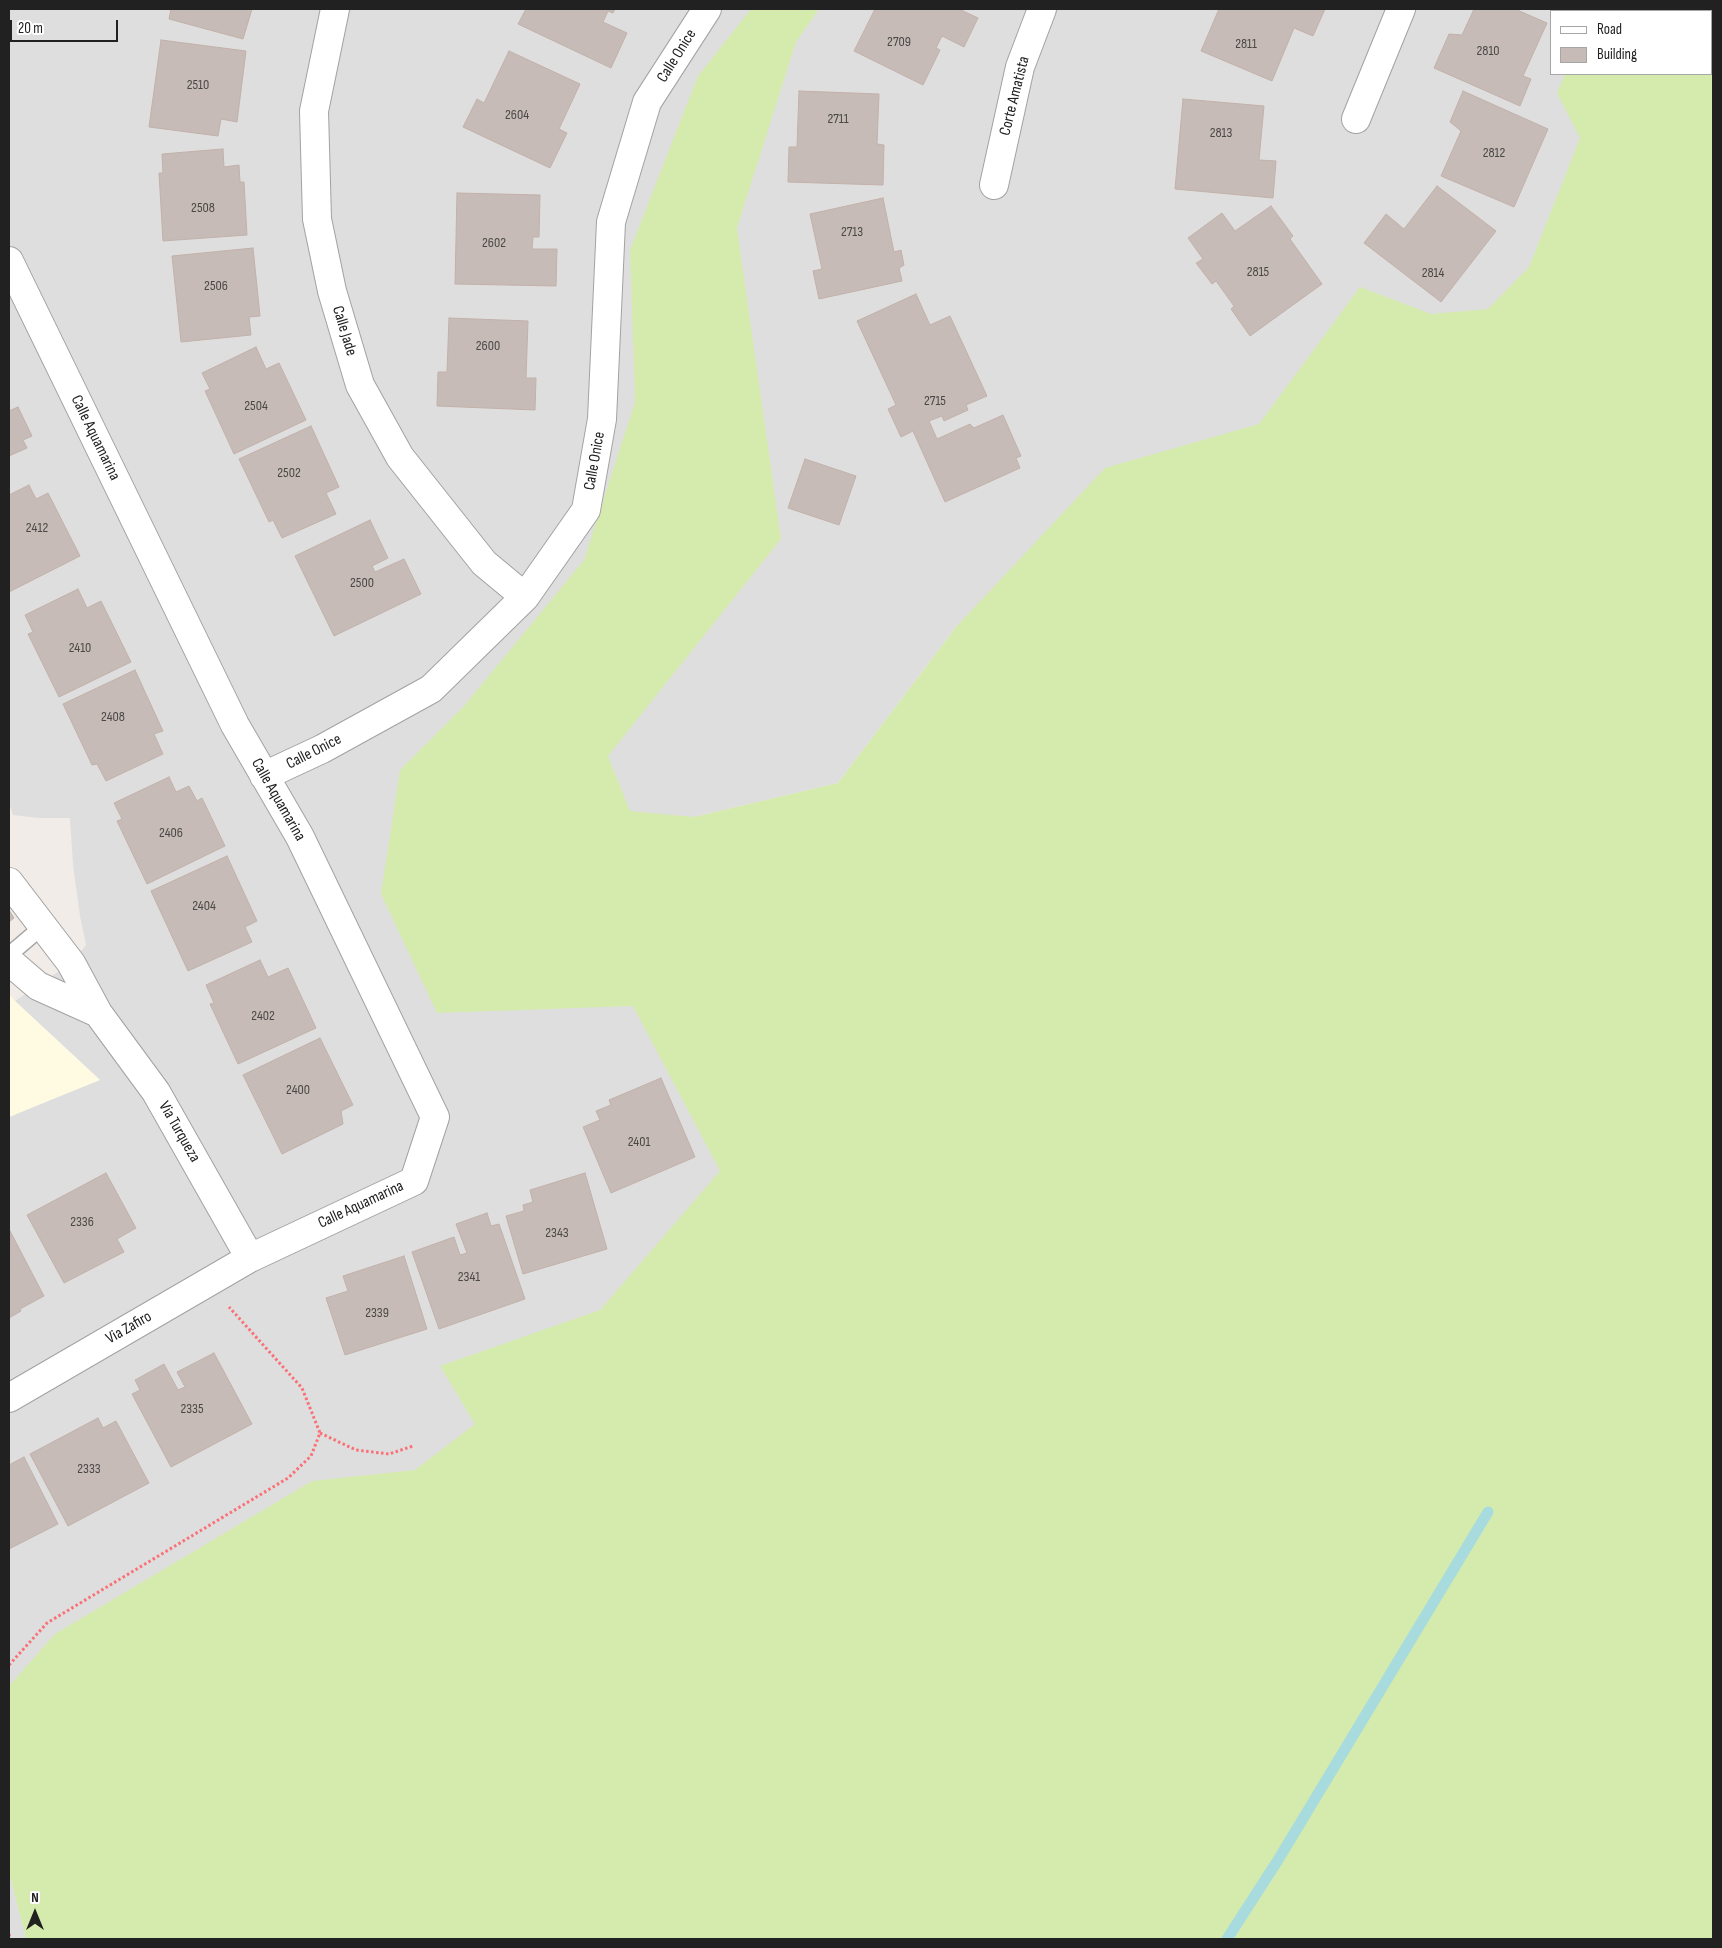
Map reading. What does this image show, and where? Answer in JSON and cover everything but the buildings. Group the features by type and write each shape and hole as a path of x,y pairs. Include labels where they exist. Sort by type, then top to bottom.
{"street":[{"name":"Calle Jade","path":"334,9 314,110 317,219 332,291 360,385 400,457 484,563 525,598"},
{"name":"Calle Onice","path":"264,776 322,749 431,689 525,598 586,510 602,419 611,222 648,102 706,9"},
{"name":"Corte Amatista","path":"994,185 1020,67 1042,9"},
{"path":"1356,120 1401,9"},
{"name":"Calle Aquamarina","path":"9,260 235,725 300,837 435,1117 414,1181 250,1258"},
{"name":"Via Turqueza","path":"9,882 71,962 98,1013 156,1092 250,1258"},
{"name":"Via Turqueza","path":"9,961 38,986 98,1013"},
{"name":"Via Zafiro","path":"9,1398 250,1258"}],"lane":[{"path":"9,954 43,926"}],"path":[{"path":"206,1284 302,1388 320,1433 356,1450 389,1454 413,1446"},
{"path":"9,1665 48,1623 288,1478 311,1456 320,1433"},
{"path":"9,1934 10,1939"}],"shaded area":[{"path":"9,9 1709,9 1550,10 1550,75 1681,75 1631,275 956,627 838,783 694,817 814,1210 9,1780 9,1117 99,1079 15,1001 71,963 86,945 73,865 70,818 38,818 13,815 9,803"},
{"path":"9,994 15,1001 100,1080 9,1117"},
{"path":"9,1872 26,1939 9,1939"}],"green space":[{"path":"751,9 819,9 796,42 737,228 781,539 608,756 630,811 694,817 838,783 956,627 1105,468 1259,424 1360,287 1431,314 1488,309 1529,267 1580,138 1557,93 1565,75 1712,75 1712,10 1591,9 1713,9 1713,1939 26,1939 9,1872 9,1686 55,1634 312,1481 415,1470 475,1424 440,1366 600,1310 720,1171 633,1006 437,1013 381,894 400,770 464,706 584,560 635,402 630,250 698,76"}],"waterway":[{"path":"1227,1939 1278,1860 1488,1512"}]}
